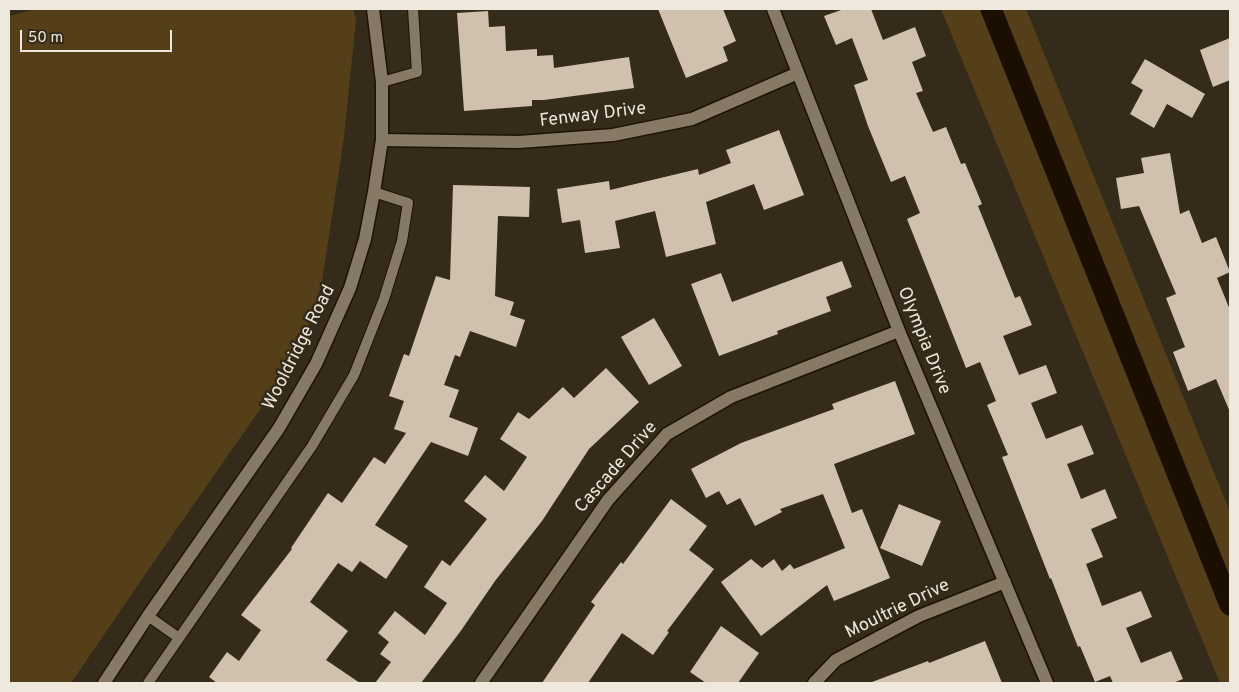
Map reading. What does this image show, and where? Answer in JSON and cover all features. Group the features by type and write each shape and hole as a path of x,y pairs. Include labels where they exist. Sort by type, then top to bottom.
{"street":[{"name":"Wooldridge Road","path":"104,683 148,616 279,428 316,364 350,288 366,239 382,140 382,82 373,9"},
{"name":"Olympia Drive","path":"773,9 899,330 1047,683"},
{"name":"Fenway Drive","path":"382,140 519,142 613,135 692,118 798,73"},
{"name":"Cascade Drive","path":"482,683 608,500 667,434 731,397 899,330"},
{"name":"Moultrie Drive","path":"814,683 836,660 911,620 1005,582"}],"lane":[{"path":"382,82 417,72 413,9"},
{"path":"148,683 312,446 354,375 384,299 402,241 408,203 374,192"},
{"path":"148,616 178,638"}],"shaded area":[{"path":"37,9 353,9 356,20 344,137 322,282 302,349 71,683 9,683 9,16"},
{"path":"941,9 1026,9 1230,512 1230,683 1220,683"}],"building":[{"path":"658,9 723,9 736,41 723,47 728,61 686,78"},
{"path":"844,9 871,9 883,40 915,27 926,56 912,62 923,91 916,93 933,132 946,127 961,164 965,163 982,204 978,206 1015,298 1020,296 1032,325 1003,336 1019,375 1046,365 1057,393 1031,403 1046,439 1082,425 1094,454 1067,464 1081,499 1105,489 1117,518 1091,529 1103,557 1086,564 1102,606 1141,591 1152,617 1126,628 1141,663 1171,651 1183,679 1173,683 1113,683 1110,676 1095,682 1080,646 1078,647 1002,457 1008,455 987,405 996,401 980,362 966,368 907,219 920,213 905,176 891,182 868,126 854,85 868,80 852,38 836,45 824,16"},
{"path":"488,11 489,27 505,26 506,51 537,49 537,56 553,55 554,68 629,57 634,88 532,100 532,106 464,111 457,13"},
{"path":"1230,38 1230,80 1213,87 1200,50"},
{"path":"1145,59 1205,94 1192,118 1167,104 1154,128 1130,114 1143,90 1131,83"},
{"path":"779,130 804,195 764,210 754,184 706,202 716,244 666,257 655,211 615,221 620,248 585,253 580,220 562,223 557,189 609,181 610,190 698,169 699,175 731,163 726,150"},
{"path":"1170,153 1180,214 1189,210 1202,243 1216,237 1230,272 1217,278 1230,310 1230,412 1216,379 1188,391 1173,352 1185,347 1166,298 1176,294 1139,206 1121,209 1116,178 1144,173 1141,158"},
{"path":"453,185 530,187 529,217 498,216 495,296 514,302 510,315 525,320 516,347 470,331 460,357 455,355 444,385 459,390 449,417 478,428 468,456 431,442 375,525 408,546 386,579 360,561 352,572 338,563 310,602 348,631 326,660 360,683 217,683 209,677 227,652 239,661 261,630 241,615 292,549 328,493 342,503 374,457 385,464 406,433 394,429 404,401 389,396 404,354 409,356 436,276 450,280"},
{"path":"842,261 852,287 826,297 831,311 777,331 778,334 719,356 691,284 721,273 732,302"},
{"path":"654,318 682,366 649,385 621,337"},
{"path":"606,368 639,402 589,449 542,521 495,581 460,632 421,683 375,683 391,662 380,654 389,642 378,633 395,611 425,635 447,603 424,587 442,560 450,566 487,519 464,501 485,475 504,491 527,457 500,439 518,412 529,419 563,387 574,398"},
{"path":"895,381 915,434 834,464 852,513 862,509 890,578 834,601 827,585 761,636 721,582 751,559 762,568 774,559 782,571 790,564 794,569 845,548 823,494 780,509 782,512 755,526 740,498 727,505 719,491 706,498 691,469 741,443 834,409 832,404"},
{"path":"671,499 707,526 689,550 714,569 667,631 669,632 653,655 622,633 588,683 542,683 595,605 591,602 621,562 623,564"},
{"path":"899,504 941,521 922,566 880,548"},
{"path":"721,626 759,653 738,683 706,683 690,672"},
{"path":"985,641 1002,683 872,683 928,661 929,663"}],"waterway":[{"path":"991,9 1230,605"}]}
